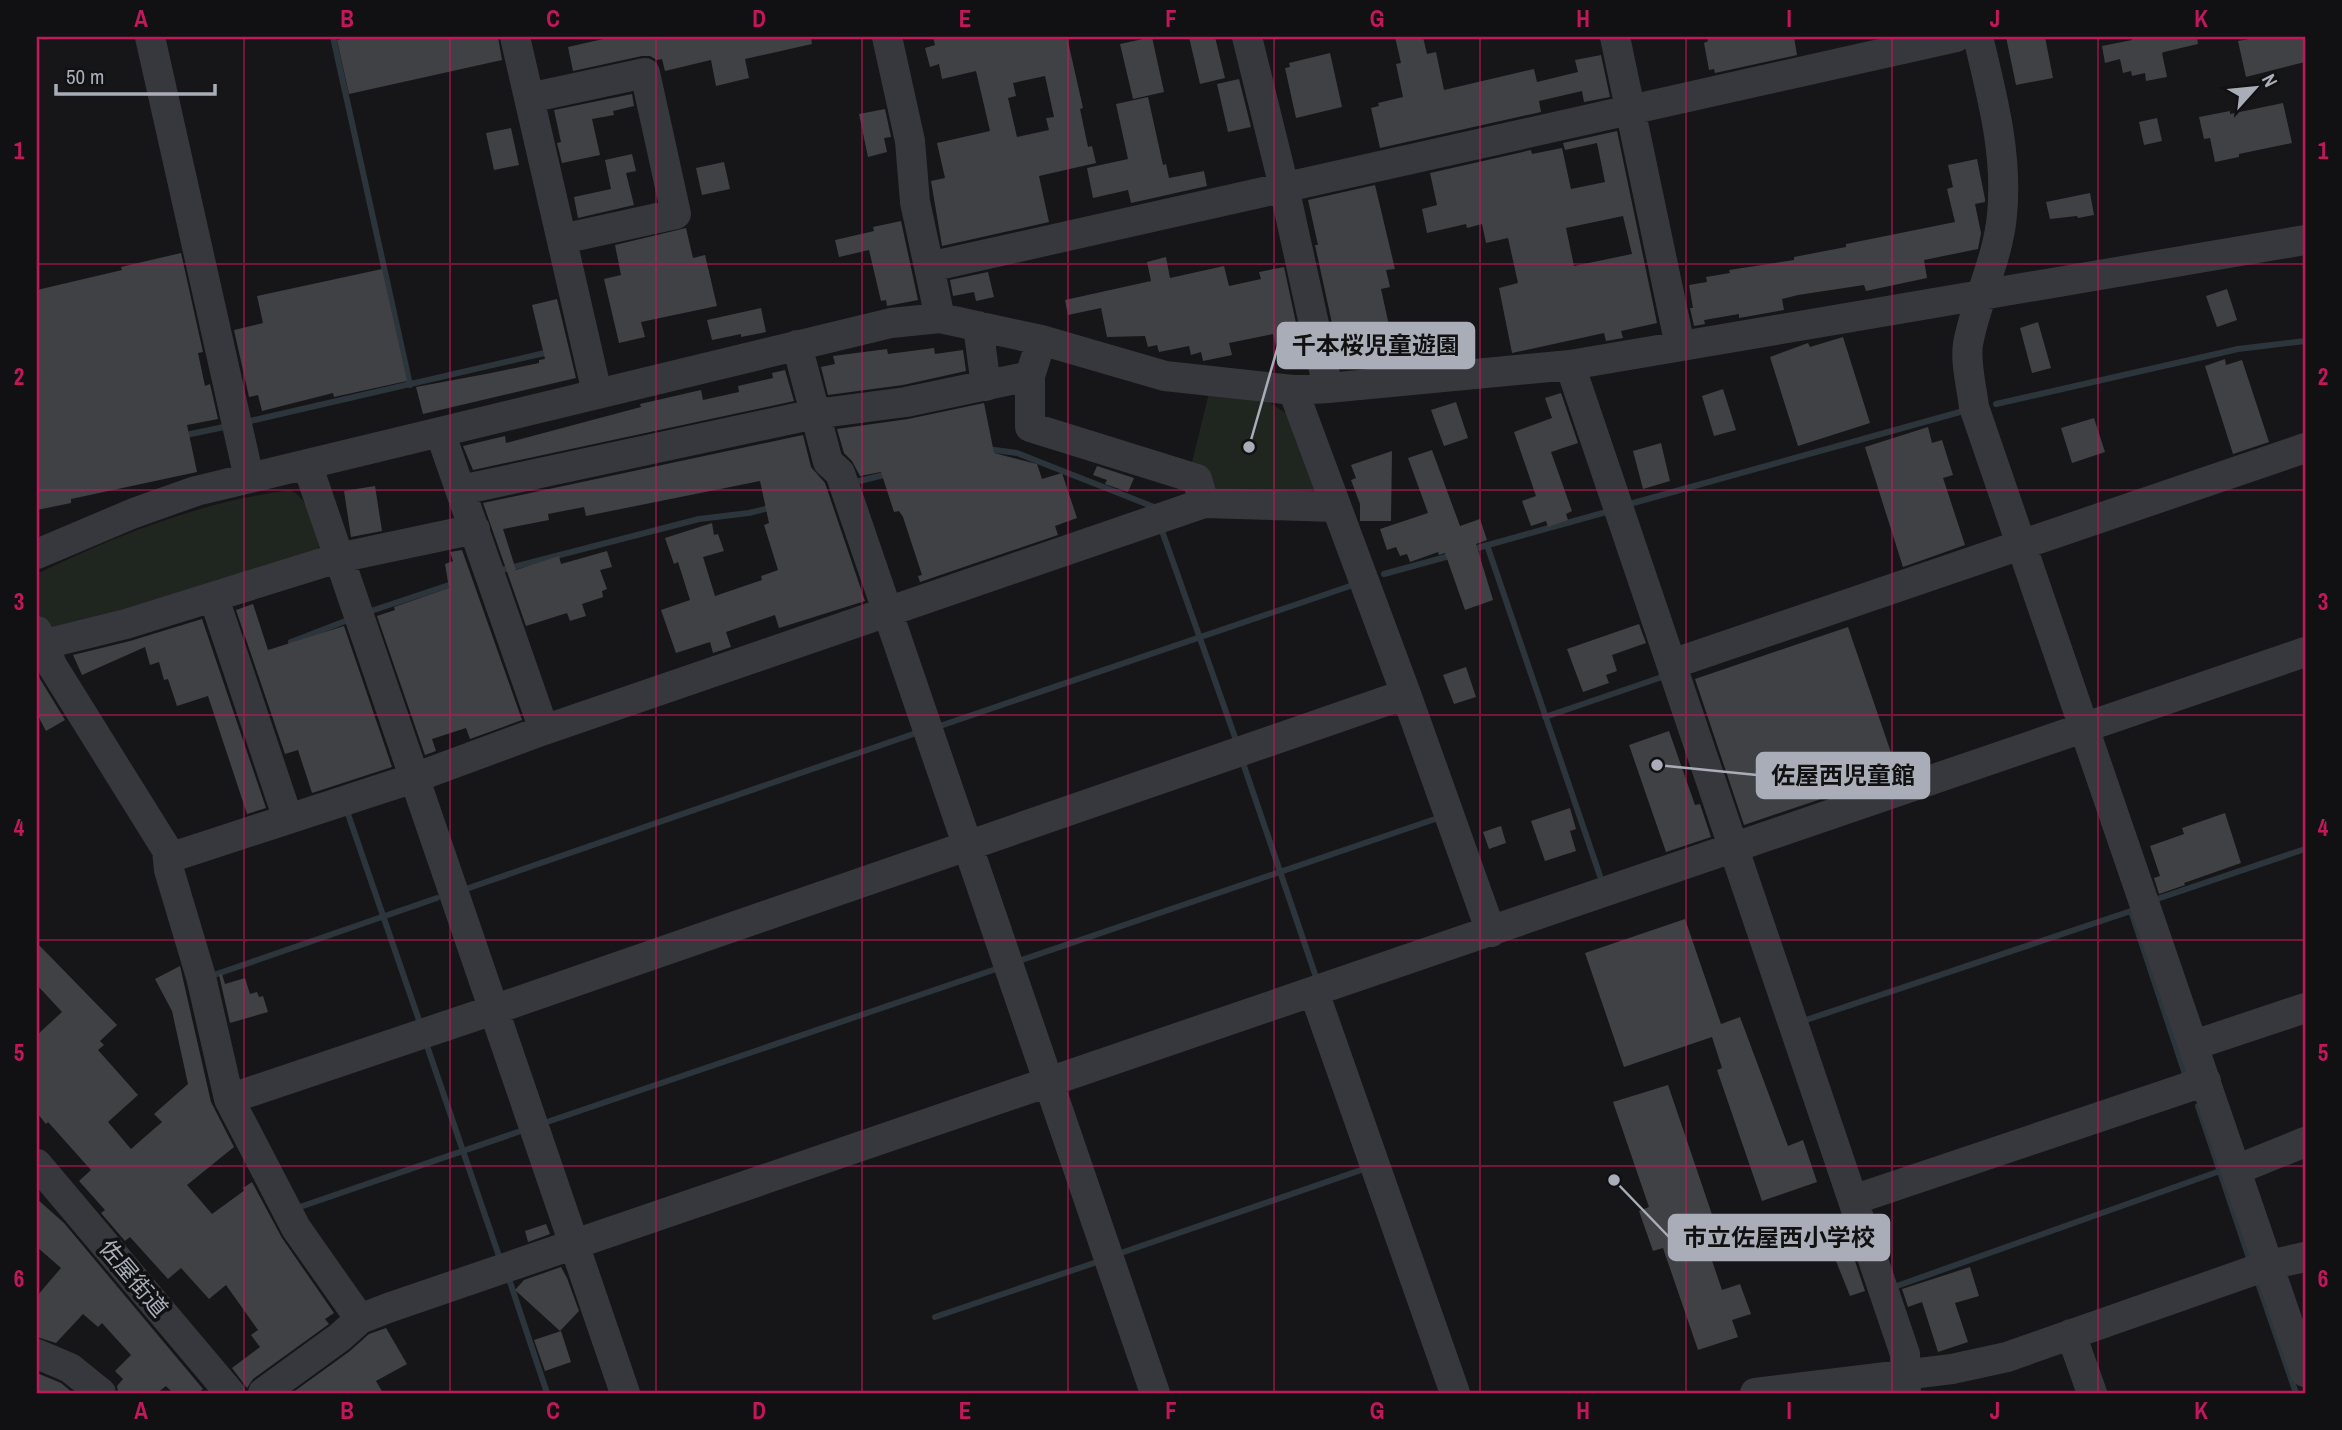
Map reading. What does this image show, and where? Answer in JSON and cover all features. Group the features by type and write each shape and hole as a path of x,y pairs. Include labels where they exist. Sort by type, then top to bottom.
{"street":[{"path":"150,37 249,478"},
{"path":"515,37 597,393"},
{"path":"887,37 910,141 915,202 940,318"},
{"path":"1247,37 1284,187 1328,388"},
{"path":"1615,37 1680,346"},
{"path":"929,267 1956,37"},
{"path":"1979,37 1997,120 2004,184 2002,218 1993,261 1980,295 1968,347 1974,407 2305,1372"},
{"path":"529,98 645,73 676,214 562,239"},
{"path":"37,554 134,513 196,491 891,323 940,318 1041,340 1165,376 1293,390 1328,388 1570,365 2305,240"},
{"path":"978,326 986,386"},
{"path":"1041,340 1030,376 1030,427 1198,479 1204,503"},
{"path":"797,345 828,462 840,473 1155,1393"},
{"path":"1570,365 1905,1354 1906,1384"},
{"path":"460,490 815,414 906,402 1030,376"},
{"path":"1293,390 1491,932"},
{"path":"440,432 544,730"},
{"path":"1672,664 2305,448"},
{"path":"307,464 625,1393"},
{"path":"169,858 414,778 544,730 1204,503 1336,507"},
{"path":"360,1319 296,1228 229,1099 201,977 169,870 167,850 39,640 126,624 338,558 475,529"},
{"path":"214,598 288,819"},
{"path":"263,1393 340,1337 360,1319 2305,652"},
{"path":"229,1099 968,847 1406,694"},
{"path":"1314,992 1455,1393"},
{"path":"2193,1045 2305,1007"},
{"path":"1853,1200 2206,1081"},
{"path":"2236,1170 2305,1142"},
{"name":"佐屋街道","path":"37,1164 230,1393"},
{"path":"1755,1393 1906,1384 1952,1369 2007,1357 2269,1265 2305,1257"},
{"path":"2071,1334 2092,1393"},
{"path":"37,1354 70,1368 101,1393"}],"shaded area":[{"path":"1209,393 1269,402 1287,414 1316,486 1307,501 1217,499 1191,466"},
{"path":"290,490 303,500 313,522 319,547 309,559 56,629 43,629 37,616 37,574 128,533 160,522 224,503"}],"building":[{"path":"351,37 498,37 502,60 349,94 337,40"},
{"path":"612,37 811,37 812,44 745,59 749,78 716,86 711,60 665,71 662,59 642,56 573,71 568,47"},
{"path":"933,37 1067,37 1083,108 1080,109 1088,147 1092,146 1096,163 1039,176 1049,222 942,246 931,181 945,178 937,143 990,131 976,71 942,79 939,64 930,67 925,48 935,45","holes":["1045,76 1054,117 1046,118 1049,130 1017,137 1008,98 1016,96 1013,83"]},
{"path":"1152,37 1164,92 1133,99 1120,44"},
{"path":"1189,37 1215,37 1225,78 1200,84"},
{"path":"1395,37 1423,37 1427,54 1436,52 1444,90 1534,69 1537,82 1578,72 1575,60 1601,55 1610,97 1584,102 1582,91 1539,101 1541,112 1380,148 1371,108 1379,106 1378,103 1403,97 1396,64 1401,63"},
{"path":"1707,37 1794,37 1797,55 1715,73 1714,69 1709,70 1704,43 1708,41"},
{"path":"2006,37 2045,37 2053,78 2016,85"},
{"path":"2131,37 2197,37 2198,44 2162,53 2167,77 2146,81 2145,73 2132,76 2131,71 2123,73 2120,59 2105,63 2102,46 2132,40"},
{"path":"2259,37 2305,37 2305,62 2246,77 2238,41"},
{"path":"1330,53 1342,107 1296,118 1285,68 1290,67 1289,63"},
{"path":"1239,79 1251,127 1228,132 1217,84"},
{"path":"632,94 634,106 613,111 614,115 592,119 600,155 562,163 557,143 561,142 554,110"},
{"path":"1148,97 1163,165 1166,164 1169,178 1204,171 1207,186 1131,203 1128,190 1093,198 1087,168 1128,159 1116,104"},
{"path":"2283,103 2292,143 2215,162 2210,138 2204,139 2199,117 2230,111 2230,114"},
{"path":"885,109 891,137 884,138 887,152 868,157 859,114"},
{"path":"2157,118 2162,141 2144,145 2139,122"},
{"path":"511,128 519,165 494,170 486,133"},
{"path":"1617,131 1657,323 1621,331 1623,338 1606,341 1604,333 1512,353 1499,288 1518,283 1508,238 1486,243 1482,224 1467,228 1466,224 1427,233 1422,209 1437,205 1430,173 1531,150 1532,154 1562,148 1571,189 1605,182 1597,143 1565,150 1563,143","holes":["1623,216 1632,254 1574,266 1566,228"]},
{"path":"632,154 636,171 626,173 634,205 578,218 574,197 611,189 605,160"},
{"path":"1977,159 1985,199 1985,202 1975,204 1981,233 1978,249 1924,260 1927,278 1866,291 1864,285 1798,295 1782,299 1784,310 1739,318 1739,314 1704,320 1705,324 1694,326 1689,285 1707,282 1706,277 1730,273 1729,270 1794,260 1794,257 1846,247 1846,244 1955,222 1947,189 1953,187 1948,165"},
{"path":"724,162 730,189 702,195 696,168"},
{"path":"1375,185 1395,269 1386,270 1390,287 1381,289 1392,339 1369,344 1366,330 1335,337 1308,200"},
{"path":"2090,193 2094,215 2050,219 2046,202"},
{"path":"901,221 918,300 887,306 886,300 881,301 869,250 839,257 835,240 874,231 873,227"},
{"path":"686,228 693,258 705,255 717,306 641,322 645,337 619,343 604,279 621,275 615,245"},
{"path":"181,253 203,352 198,353 205,386 210,384 218,419 187,425 197,472 71,499 71,503 37,510 37,290"},
{"path":"1166,257 1170,278 1224,266 1229,286 1261,279 1259,272 1284,267 1302,351 1278,356 1273,334 1229,343 1232,355 1203,361 1201,352 1191,355 1189,346 1159,352 1157,345 1148,347 1145,336 1107,337 1101,308 1068,315 1065,300 1151,281 1147,262"},
{"path":"382,269 407,381 334,397 333,393 262,411 258,395 249,397 234,330 263,323 257,296"},
{"path":"988,272 994,297 976,301 974,292 953,296 950,280"},
{"path":"2227,289 2237,320 2217,327 2206,296"},
{"path":"557,299 576,378 423,414 416,387 539,363 539,360 545,359 532,305"},
{"path":"761,308 766,332 712,340 707,320"},
{"path":"2038,322 2051,368 2032,373 2020,328"},
{"path":"1843,337 1870,423 1798,446 1770,357 1808,343 1810,347"},
{"path":"934,348 935,354 963,350 966,371 903,385 828,395 821,367 835,364 833,356 887,349 888,354"},
{"path":"2225,359 2226,365 2242,360 2269,442 2233,454 2205,366"},
{"path":"785,370 794,401 473,470 463,446 505,436 506,443 641,407 640,404 701,390 703,400 739,392 738,386 773,378 772,373"},
{"path":"1723,389 1736,430 1714,436 1702,396"},
{"path":"1561,393 1578,443 1551,452 1572,511 1566,514 1568,520 1548,527 1546,521 1531,526 1522,501 1536,496 1514,432 1552,418 1545,398"},
{"path":"1456,402 1468,438 1444,446 1431,410"},
{"path":"984,403 994,453 1037,464 1042,479 1062,473 1077,518 1055,526 1058,535 920,582 918,576 922,575 903,517 899,511 894,512 881,472 860,476 844,453 837,429 908,419"},
{"path":"2094,418 2105,452 2072,463 2061,428"},
{"path":"1928,427 1932,443 1942,440 1953,475 1943,478 1965,545 1903,567 1865,447"},
{"path":"803,435 811,467 825,483 865,601 779,628 775,615 726,632 731,647 713,653 710,642 676,653 661,610 690,600 678,562 674,564 665,538 712,523 714,535 718,534 724,551 703,557 715,596 762,580 761,576 778,570 764,525 769,523 760,481 586,516 584,507 548,514 549,520 503,529 516,570 559,556 561,564 607,551 612,567 600,570 607,589 602,591 603,597 582,604 586,616 570,621 567,613 526,626 483,503"},
{"path":"1661,443 1670,481 1643,489 1633,451"},
{"path":"1432,450 1460,526 1480,519 1487,540 1476,544 1493,600 1465,610 1445,553 1439,555 1438,552 1410,562 1407,554 1400,556 1396,547 1387,550 1380,529 1428,513 1408,458"},
{"path":"1392,451 1391,521 1360,521 1360,504 1351,480 1356,478 1351,465"},
{"path":"1097,466 1134,478 1128,492 1105,484 1107,480 1093,475"},
{"path":"375,486 382,531 351,537 344,491"},
{"path":"462,550 522,720 470,739 466,728 432,739 436,751 425,755 377,616 395,610 394,607 449,588 445,564 453,561 450,552"},
{"path":"253,604 268,650 344,626 392,767 312,793 298,750 285,754 236,610"},
{"path":"202,619 266,808 247,814 208,696 177,706 168,679 164,680 159,662 150,665 145,647 82,675 73,655"},
{"path":"1639,624 1646,643 1612,655 1617,671 1606,675 1609,683 1583,692 1567,649"},
{"path":"1848,627 1898,773 1744,825 1695,679"},
{"path":"1466,667 1476,697 1454,704 1443,675"},
{"path":"37,674 65,720 46,731 37,714"},
{"path":"1669,731 1695,805 1700,804 1711,837 1666,852 1629,745"},
{"path":"1570,808 1576,829 1570,831 1576,851 1545,861 1531,821"},
{"path":"2225,813 2241,863 2159,894 2154,878 2160,876 2150,846 2184,834 2182,828"},
{"path":"1501,826 1506,843 1489,849 1483,832"},
{"path":"1685,919 1721,1024 1740,1017 1788,1146 1803,1140 1817,1182 1762,1201 1717,1070 1722,1068 1712,1037 1624,1067 1585,953"},
{"path":"37,943 117,1025 100,1041 104,1045 98,1050 138,1095 108,1122 131,1149 162,1122 154,1114 188,1084 172,1011 155,979 180,966 211,1102 234,1147 187,1185 212,1214 252,1182 282,1238 334,1313 325,1319 329,1324 253,1379 247,1388 232,1368 260,1347 251,1335 258,1330 226,1285 209,1299 181,1268 168,1279 130,1237 125,1241 101,1213 105,1210 79,1181 91,1170 37,1113 37,1035 62,1012 37,985"},
{"path":"222,974 225,984 245,978 250,994 257,992 259,997 263,996 268,1012 230,1023 219,975"},
{"path":"1668,1085 1720,1238 1706,1243 1722,1290 1740,1284 1751,1314 1732,1320 1738,1337 1698,1350 1663,1248 1653,1251 1639,1211 1649,1207 1613,1102"},
{"path":"37,1199 64,1223 203,1389 198,1393 173,1393 166,1386 157,1393 118,1393 117,1386 123,1379 115,1371 131,1355 102,1323 98,1327 83,1314 56,1343 37,1337 37,1296 61,1268 37,1247"},
{"path":"546,1224 550,1234 528,1242 525,1231"},
{"path":"1853,1255 1865,1291 1850,1296 1836,1261"},
{"path":"561,1267 579,1311 560,1331 515,1290 524,1280"},
{"path":"1970,1267 1979,1296 1955,1303 1968,1342 1938,1352 1922,1302 1908,1307 1902,1289"},
{"path":"386,1328 407,1364 376,1381 383,1393 292,1393 369,1334"},
{"path":"561,1331 571,1362 545,1371 534,1340"},
{"path":"37,1373 61,1383 73,1393 37,1393"}],"waterway":[{"path":"333,37 410,385"},
{"path":"1996,404 2238,349 2305,341"},
{"path":"246,422 549,352"},
{"path":"1626,505 1960,412"},
{"path":"181,436 229,426"},
{"path":"987,449 1017,453 1154,507 1156,511"},
{"path":"851,483 888,474"},
{"path":"498,571 699,519 773,507"},
{"path":"1470,550 1610,511"},
{"path":"1161,528 1237,743"},
{"path":"1487,545 1600,876"},
{"path":"1384,574 1453,555"},
{"path":"371,611 455,583"},
{"path":"937,727 1356,584"},
{"path":"294,648 291,642 348,620"},
{"path":"1545,717 1665,676"},
{"path":"466,889 919,732"},
{"path":"1242,760 1316,977"},
{"path":"348,814 421,1026"},
{"path":"1016,962 1438,818"},
{"path":"2157,899 2305,849"},
{"path":"211,976 437,898"},
{"path":"1803,1021 2131,911 2186,1077"},
{"path":"544,1123 999,968"},
{"path":"425,1040 501,1262"},
{"path":"2198,1106 2250,1261"},
{"path":"294,1209 518,1132"},
{"path":"1115,1255 1364,1169"},
{"path":"1894,1287 2220,1171"},
{"path":"935,1317 1100,1261"},
{"path":"509,1279 547,1393"},
{"path":"2257,1280 2296,1393"}],"place":[{"name":"千本桜児童遊園","path":"1249,447"},
{"name":"佐屋西児童館","path":"1657,765"},
{"name":"市立佐屋西小学校","path":"1614,1180"}]}
